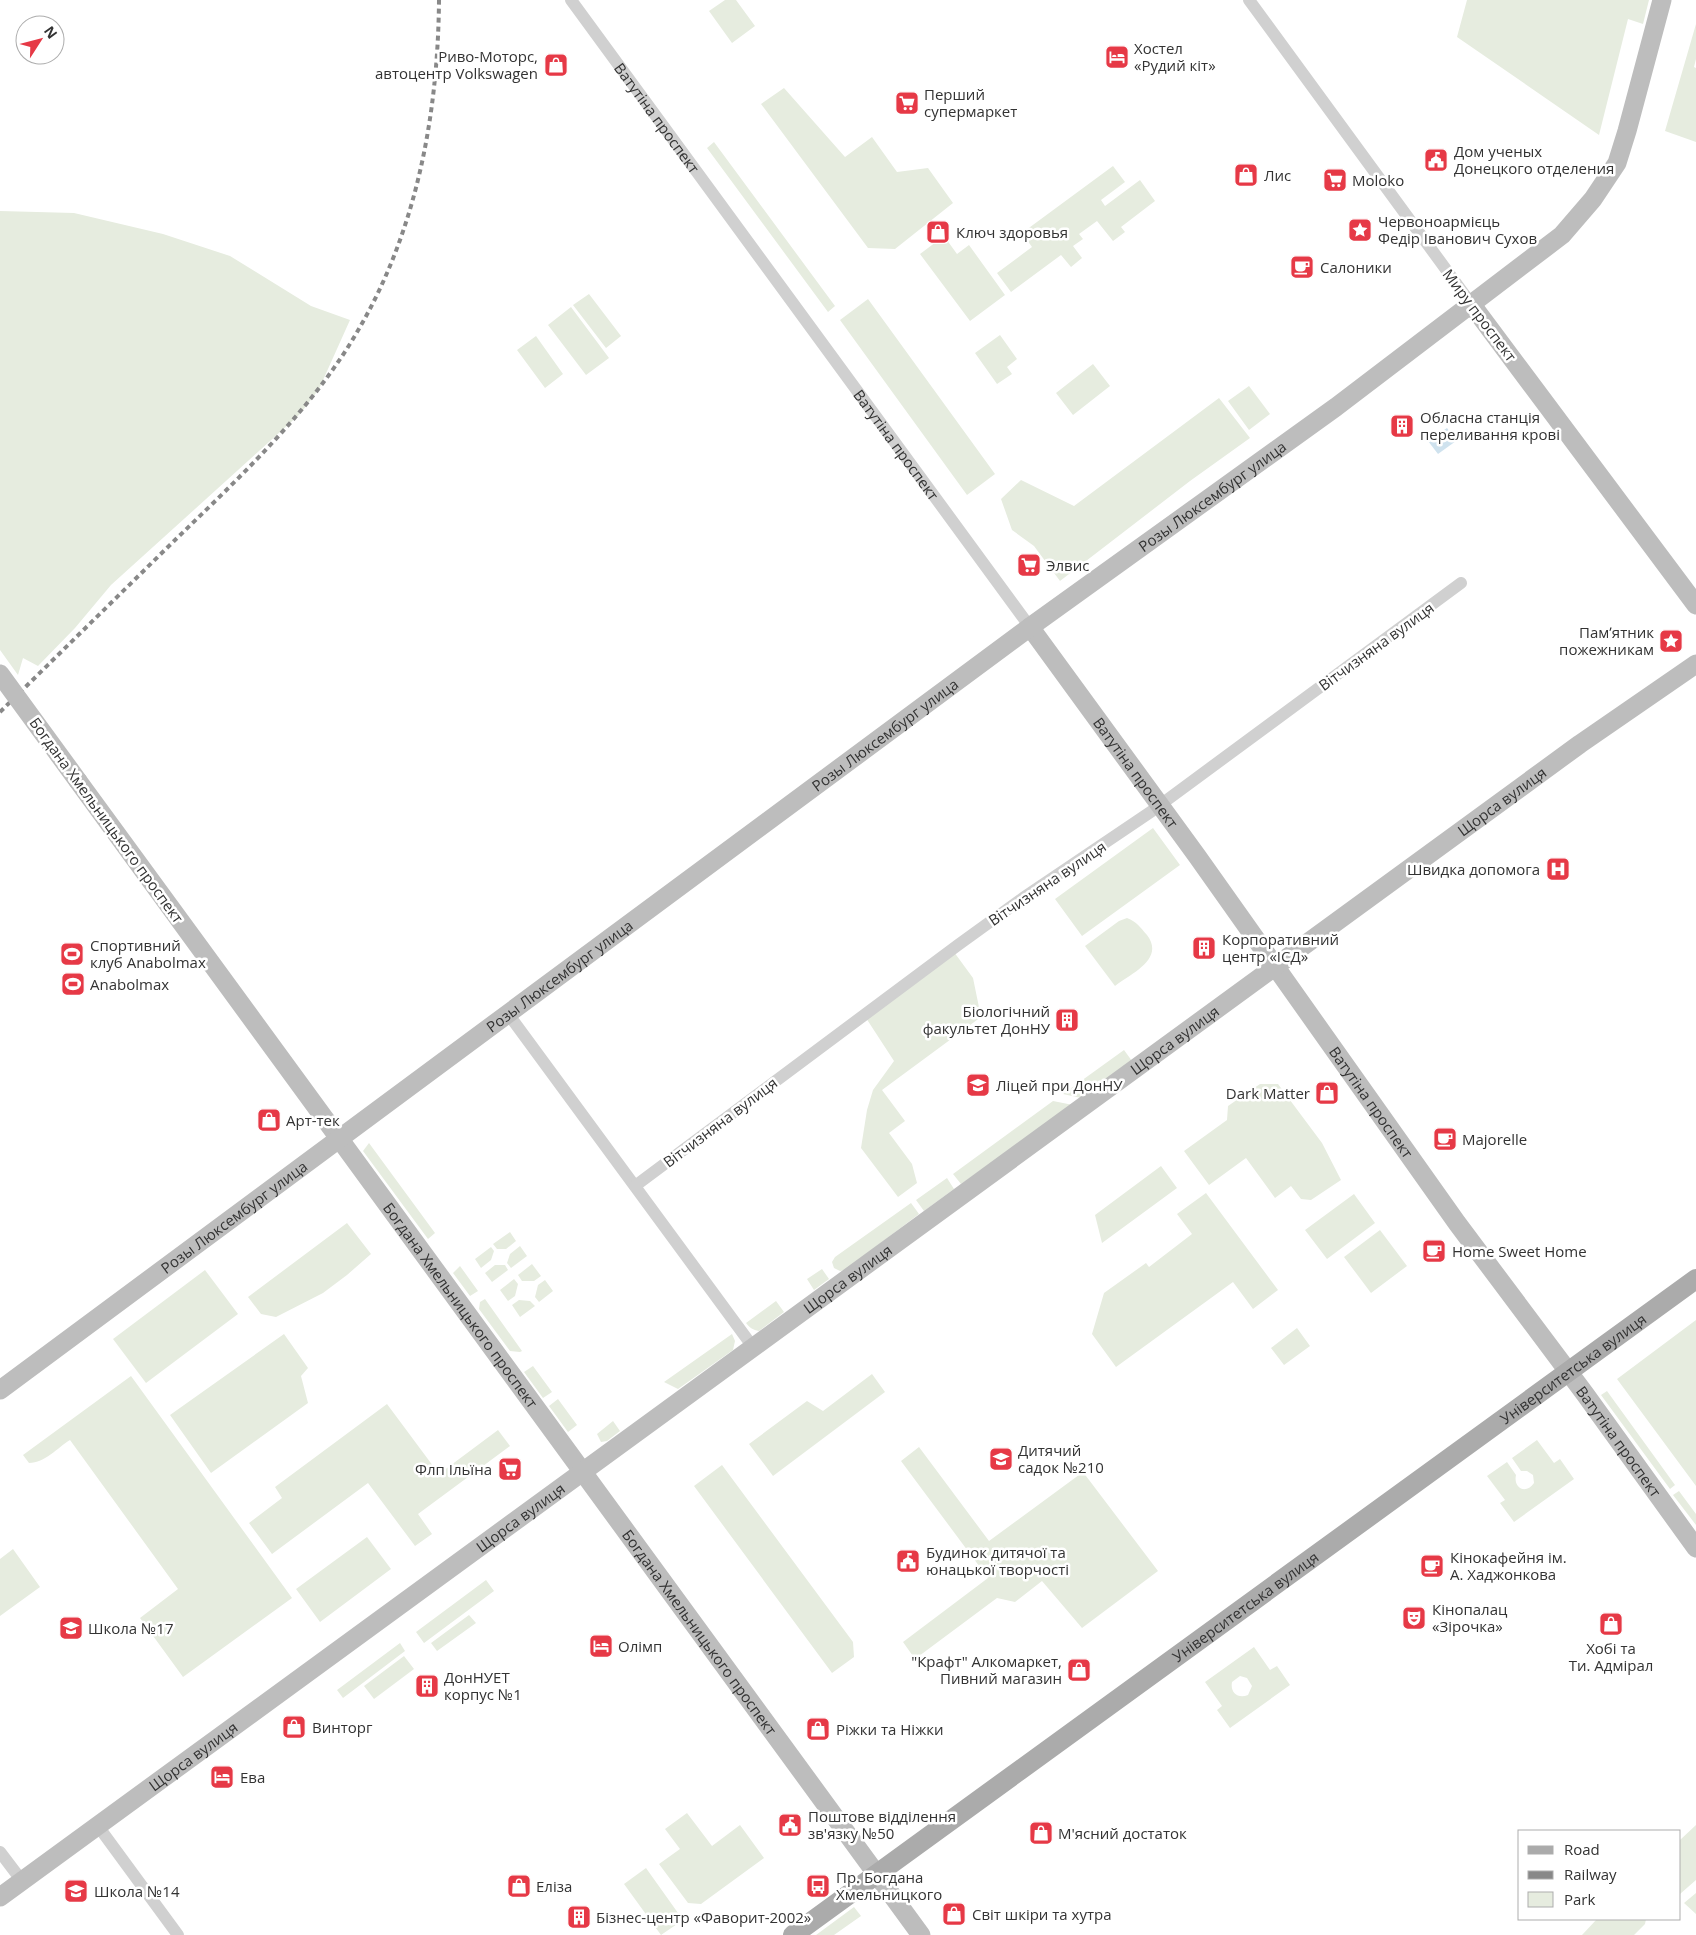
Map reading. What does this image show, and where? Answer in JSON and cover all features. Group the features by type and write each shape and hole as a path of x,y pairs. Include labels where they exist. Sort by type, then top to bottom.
{"main road":[{"name":"Університетська вулиця","path":"793,1935 1696,1279"}],"street":[{"name":"Ватутіна проспект","path":"571,0 1030,627 1276,966 1458,1223 1569,1372 1696,1548"},
{"name":"Миру проспект","path":"1249,0 1696,605"},
{"name":"Розы Люксембург улица","path":"0,1390 95,1319 133,1294 340,1138 1030,627 1336,407 1562,235 1593,200 1617,163 1628,131 1662,0"},
{"name":"Вітчизняна вулиця","path":"635,1186 958,944 1159,805 1461,583"},
{"name":"Щорса вулиця","path":"0,1897 67,1846 98,1826 1580,744 1696,664"},
{"name":"Богдана Хмельницького проспект","path":"0,674 921,1935"},
{"path":"509,1014 753,1347"},
{"path":"98,1826 178,1935"},
{"path":"0,1852 22,1881"}],"green space":[{"path":"725,0 736,0 755,26 732,43 709,11"},
{"path":"1467,0 1649,0 1643,24 1628,19 1599,135 1457,37"},
{"path":"1696,24 1696,59 1694,67 1696,68 1696,142 1665,131"},
{"path":"784,88 845,157 872,137 897,172 928,168 953,203 895,249 868,248 761,104"},
{"path":"714,142 835,306 828,312 707,148"},
{"path":"1113,166 1125,182 1101,200 1105,206 1140,180 1155,201 1121,227 1125,232 1113,241 1097,221 1079,234 1083,239 1073,246 1082,258 1071,267 1061,255 1011,292 997,273 1032,247 1022,233"},
{"path":"0,211 74,213 163,234 230,256 311,306 350,320 319,389 300,414 111,585 75,628 38,666 23,658 18,675 0,650"},
{"path":"944,236 957,254 969,245 1005,295 970,321 920,254"},
{"path":"589,294 621,336 606,348 573,305"},
{"path":"868,299 995,474 967,495 840,320"},
{"path":"571,307 609,358 586,375 548,325"},
{"path":"1000,335 1017,359 1007,367 1012,374 997,384 975,353"},
{"path":"536,336 563,374 545,388 517,350"},
{"path":"1093,364 1110,386 1073,415 1056,393"},
{"path":"1249,386 1270,414 1249,430 1228,401"},
{"path":"1219,398 1250,438 1190,481 1060,581 1034,546 1012,530 1001,499 1021,480 1074,506"},
{"path":"1153,828 1180,865 1082,936 1055,899"},
{"path":"1127,918 1136,923 1147,935 1152,951 1144,965 1115,986 1085,946 1119,921"},
{"path":"954,952 973,978 981,1017 882,1090 905,1121 889,1133 912,1164 917,1183 898,1197 861,1148 867,1110 873,1090 894,1061 866,1018"},
{"path":"1124,1050 1132,1061 1081,1098 1063,1094"},
{"path":"1260,1084 1278,1084 1322,1143 1341,1180 1311,1200 1301,1199 1291,1186 1275,1198 1246,1158 1209,1185 1184,1151 1227,1120 1228,1106"},
{"path":"1053,1101 1073,1105 961,1184 953,1174"},
{"path":"369,1143 435,1233 428,1239 363,1151"},
{"path":"1161,1166 1177,1188 1102,1243 1095,1215"},
{"path":"947,1178 954,1189 924,1211 916,1200"},
{"path":"1206,1193 1278,1290 1253,1309 1233,1282 1116,1367 1092,1334 1104,1293 1146,1263 1149,1267 1192,1234 1177,1214"},
{"path":"1354,1194 1375,1223 1327,1259 1305,1230"},
{"path":"911,1203 919,1214 845,1270 840,1271 834,1268 832,1262 835,1257"},
{"path":"347,1223 371,1254 323,1293 276,1317 261,1314 248,1297"},
{"path":"1380,1230 1407,1266 1371,1293 1344,1257"},
{"path":"510,1232 516,1241 506,1249 497,1249 493,1244"},
{"path":"520,1246 527,1256 511,1268 507,1263 510,1254"},
{"path":"491,1247 494,1251 491,1260 481,1268 475,1259"},
{"path":"532,1264 541,1276 534,1281 522,1281 518,1275"},
{"path":"495,1265 505,1265 508,1270 492,1282 485,1273"},
{"path":"460,1266 478,1291 470,1296 453,1273"},
{"path":"822,1269 829,1279 814,1290 807,1279"},
{"path":"205,1270 238,1314 146,1383 113,1339"},
{"path":"514,1279 518,1284 515,1296 508,1301 500,1290"},
{"path":"545,1280 553,1291 539,1302 535,1297 538,1285"},
{"path":"485,1299 522,1351 510,1351 479,1309 480,1302"},
{"path":"519,1300 530,1301 535,1306 520,1317 512,1305"},
{"path":"776,1301 784,1312 759,1331 746,1323"},
{"path":"1696,1320 1696,1486 1617,1379"},
{"path":"1297,1328 1310,1346 1284,1365 1271,1348"},
{"path":"284,1334 308,1368 301,1376 308,1403 211,1473 170,1415"},
{"path":"732,1334 735,1341 733,1350 678,1389 664,1382"},
{"path":"533,1366 552,1392 543,1398 524,1372"},
{"path":"872,1374 885,1392 773,1476 749,1444 807,1401 823,1411"},
{"path":"131,1376 292,1598 183,1677 140,1618 178,1589 70,1440 40,1461 29,1463 23,1455"},
{"path":"1607,1391 1675,1485 1670,1489 1601,1395"},
{"path":"558,1399 577,1425 568,1432 549,1406"},
{"path":"387,1404 439,1474 498,1430 510,1446 418,1514 432,1534 415,1546 368,1483 272,1554 249,1523 282,1498 275,1487"},
{"path":"613,1421 620,1431 607,1441 601,1442 597,1434"},
{"path":"1537,1440 1554,1463 1560,1459 1574,1479 1514,1522 1500,1503 1505,1500 1487,1476 1507,1462 1516,1475 1518,1486 1524,1489 1531,1487 1534,1483 1533,1475 1527,1471 1521,1471 1512,1458"},
{"path":"919,1447 989,1541 1083,1472 1158,1571 1082,1628 1042,1581 1015,1602 997,1598 915,1659 903,1642 988,1578 901,1461"},
{"path":"722,1465 853,1642 854,1657 832,1673 694,1486"},
{"path":"1679,1491 1696,1514 1696,1525 1673,1495"},
{"path":"367,1537 391,1569 320,1622 296,1589"},
{"path":"13,1549 40,1587 0,1616 0,1559"},
{"path":"486,1580 494,1591 424,1643 416,1632"},
{"path":"469,1615 476,1623 437,1651 431,1643"},
{"path":"400,1643 405,1651 343,1698 337,1690"},
{"path":"1254,1647 1270,1670 1277,1666 1290,1685 1230,1728 1217,1710 1222,1706 1205,1682","holes":["1240,1676 1247,1678 1252,1686 1248,1695 1238,1696 1232,1689 1232,1682"]},
{"path":"404,1656 414,1669 374,1699 364,1686"},
{"path":"687,1813 712,1846 740,1825 764,1858 701,1904 688,1903 659,1864 680,1849 665,1829"},
{"path":"1696,1825 1696,1880 1681,1893 1681,1839"},
{"path":"646,1868 683,1920 661,1935 624,1884"},
{"path":"1696,1893 1696,1914 1684,1903"},
{"path":"854,1907 861,1916 834,1935 816,1935"},
{"path":"1596,1920 1646,1920 1645,1924 1634,1935 1582,1935"}],"water":[{"path":"1447,428 1456,441 1438,454 1428,441"}],"railway":[{"path":"0,712 225,492 299,413 342,357 380,289 410,210 429,127 438,43 439,0"}],"place":[{"name":"Хостел «Рудий кіт»","path":"1117,57"},
{"name":"Риво-Моторс, автоцентр Volkswagen","path":"556,65"},
{"name":"Перший супермаркет","path":"907,103"},
{"name":"Дом ученых Донецкого отделения","path":"1436,160"},
{"name":"Лис","path":"1246,175"},
{"name":"Moloko","path":"1335,180"},
{"name":"Червоноармієць Федір Іванович Сухов","path":"1360,230"},
{"name":"Ключ здоровья","path":"938,232"},
{"name":"Салоники","path":"1302,267"},
{"name":"Обласна станція переливання крові","path":"1402,426"},
{"name":"Элвис","path":"1029,565"},
{"name":"Памʼятник пожежникам","path":"1671,641"},
{"name":"Швидка допомога","path":"1558,869"},
{"name":"Корпоративний центр «ІСД»","path":"1204,948"},
{"name":"Спортивний клуб Anabolmax","path":"72,954"},
{"name":"Anabolmax","path":"73,984"},
{"name":"Біологічний факультет ДонНУ","path":"1067,1020"},
{"name":"Ліцей при ДонНУ","path":"978,1085"},
{"name":"Dark Matter","path":"1327,1093"},
{"name":"Арт-тек","path":"269,1120"},
{"name":"Majorelle","path":"1445,1139"},
{"name":"Home Sweet Home","path":"1434,1251"},
{"name":"Дитячий садок №210","path":"1001,1459"},
{"name":"Флп Ільїна","path":"510,1469"},
{"name":"Будинок дитячої та юнацької творчості","path":"908,1561"},
{"name":"Кінокафейня ім. А. Хаджонкова","path":"1432,1566"},
{"name":"Кінопалац «Зірочка»","path":"1414,1618"},
{"name":"Хобі та Ти. Адмірал","path":"1611,1624"},
{"name":"Школа №17","path":"71,1628"},
{"name":"Олімп","path":"601,1646"},
{"name":"\"Крафт\" Алкомаркет, Пивний магазин","path":"1079,1670"},
{"name":"ДонНУЕТ корпус №1","path":"427,1686"},
{"name":"Винторг","path":"294,1727"},
{"name":"Ріжки та Ніжки","path":"818,1729"},
{"name":"Ева","path":"222,1777"},
{"name":"Поштове відділення зв'язку №50","path":"790,1825"},
{"name":"М'ясний достаток","path":"1041,1833"},
{"name":"Еліза","path":"519,1886"},
{"name":"Пр. Богдана Хмельницкого","path":"818,1886"},
{"name":"Школа №14","path":"76,1891"},
{"name":"Світ шкіри та хутра","path":"954,1914"},
{"name":"Бізнес-центр «Фаворит-2002»","path":"579,1917"}]}
